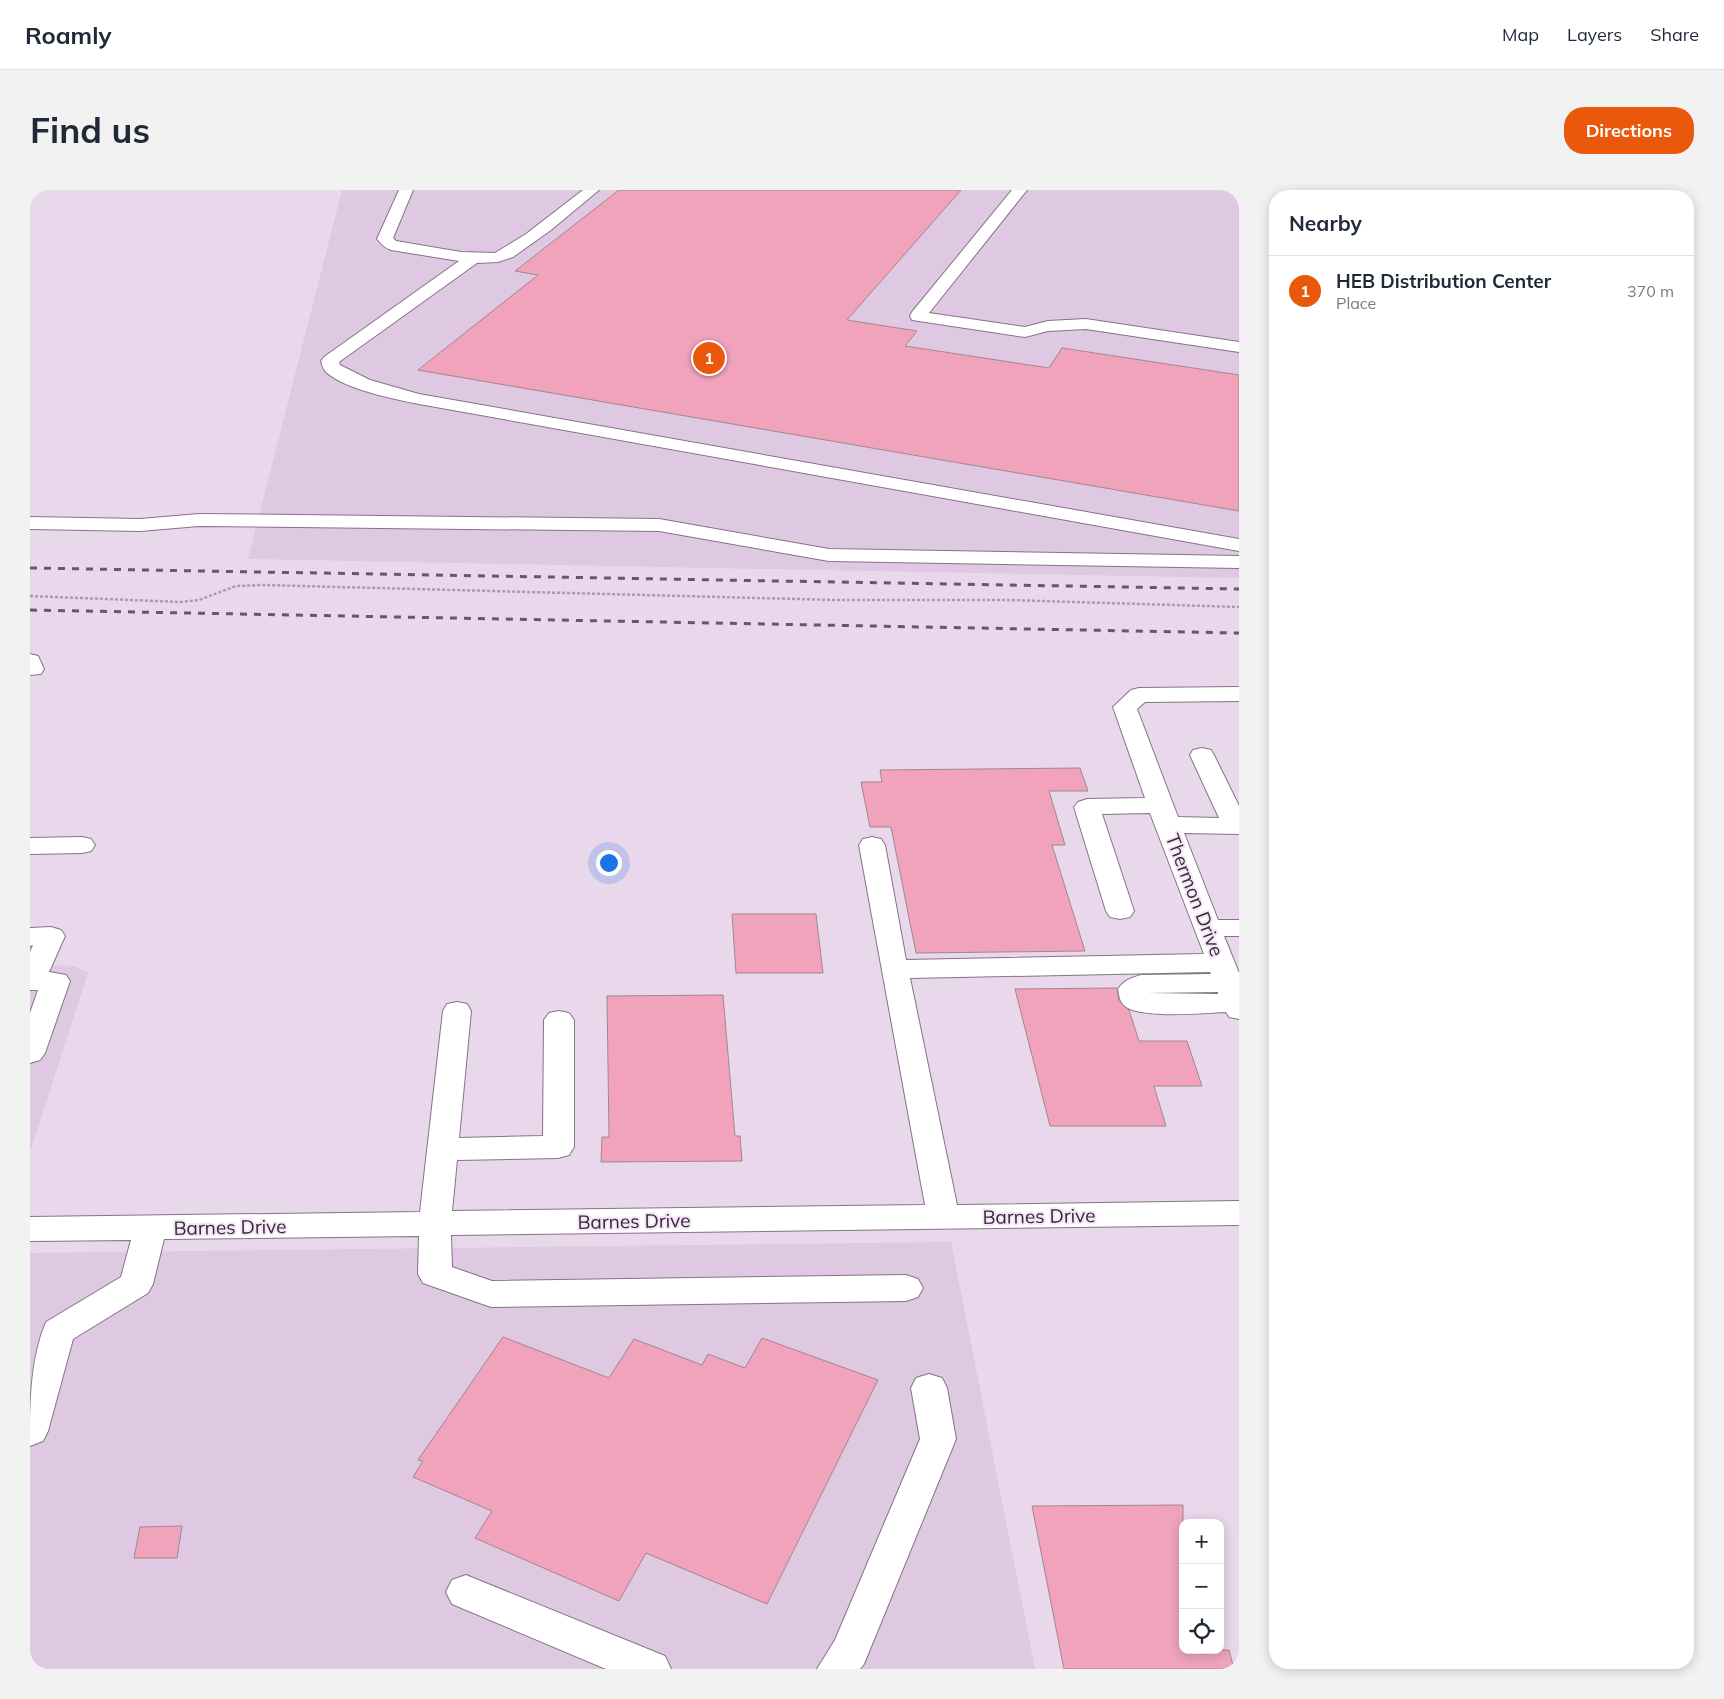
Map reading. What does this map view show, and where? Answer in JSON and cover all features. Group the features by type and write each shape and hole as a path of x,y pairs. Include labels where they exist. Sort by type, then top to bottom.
{"street":[{"path":"406,190 385,239 391,245 475,257 498,256 515,248 592,190"},
{"path":"1020,190 918,316 1025,332 1048,326 1086,324 1239,347"},
{"path":"475,257 342,351 330,361 332,368 348,378 380,391 419,399 1239,545"},
{"path":"30,523 140,525 199,520 659,525 830,556 1239,562"},
{"path":"1146,561 1135,545 1143,536 1157,530"},
{"name":"Thermon Drive","path":"1231,990 1150,779 1126,707 1139,695 1239,694"},
{"path":"1202,755 1238,826"},
{"path":"1120,911 1087,807 1164,815 1238,826"},
{"path":"872,845 894,969 943,1217"},
{"path":"30,846 82,846"},
{"path":"1208,928 1239,928"},
{"path":"30,936 51,936 30,981 56,980 30,1053"},
{"path":"894,969 1231,990"},
{"path":"456,1010 435,1223 435,1274 491,1294 906,1288"},
{"path":"443,1149 558,1147 559,1020"},
{"name":"Barnes Drive","path":"30,1229 1239,1213"},
{"path":"30,1431 58,1331 136,1284 150,1228"},
{"path":"837,1669 850,1651 938,1439 929,1388"},
{"path":"466,1592 651,1669"}],"path":[{"path":"30,596 181,602 199,600 236,586 263,585 826,600 1008,600 1239,607"}],"shaded area":[{"path":"342,190 1239,190 1239,578 248,559"},
{"path":"30,965 75,966 88,973 30,1152"},
{"path":"951,1242 1035,1669 30,1669 30,1253"}],"building":[{"path":"619,190 961,190 847,320 917,331 905,346 1049,368 1062,348 1239,375 1239,511 418,370 538,275 515,271"},
{"path":"1080,768 1088,791 1049,791 1065,845 1052,845 1085,951 916,953 891,827 870,827 861,782 882,782 880,770"},
{"path":"732,914 816,914 823,973 736,973"},
{"path":"1117,988 1119,1001 1129,1010 1139,1041 1187,1041 1202,1086 1154,1086 1166,1126 1050,1126 1015,989"},
{"path":"723,995 735,1136 740,1136 742,1161 601,1162 602,1137 609,1137 607,996"},
{"path":"503,1337 609,1378 634,1339 702,1365 708,1354 745,1368 762,1338 878,1380 767,1604 646,1553 619,1601 475,1538 492,1511 413,1477 423,1461 418,1460"},
{"path":"1183,1505 1183,1519 1179,1519 1179,1654 1224,1654 1224,1650 1229,1650 1234,1669 1064,1669 1032,1506"},
{"path":"182,1526 177,1558 134,1558 140,1527"}],"railway":[{"path":"30,568 1239,589"},
{"path":"30,610 1239,633"}],"place":[{"name":"HEB Distribution Center","path":"709,358"}]}
